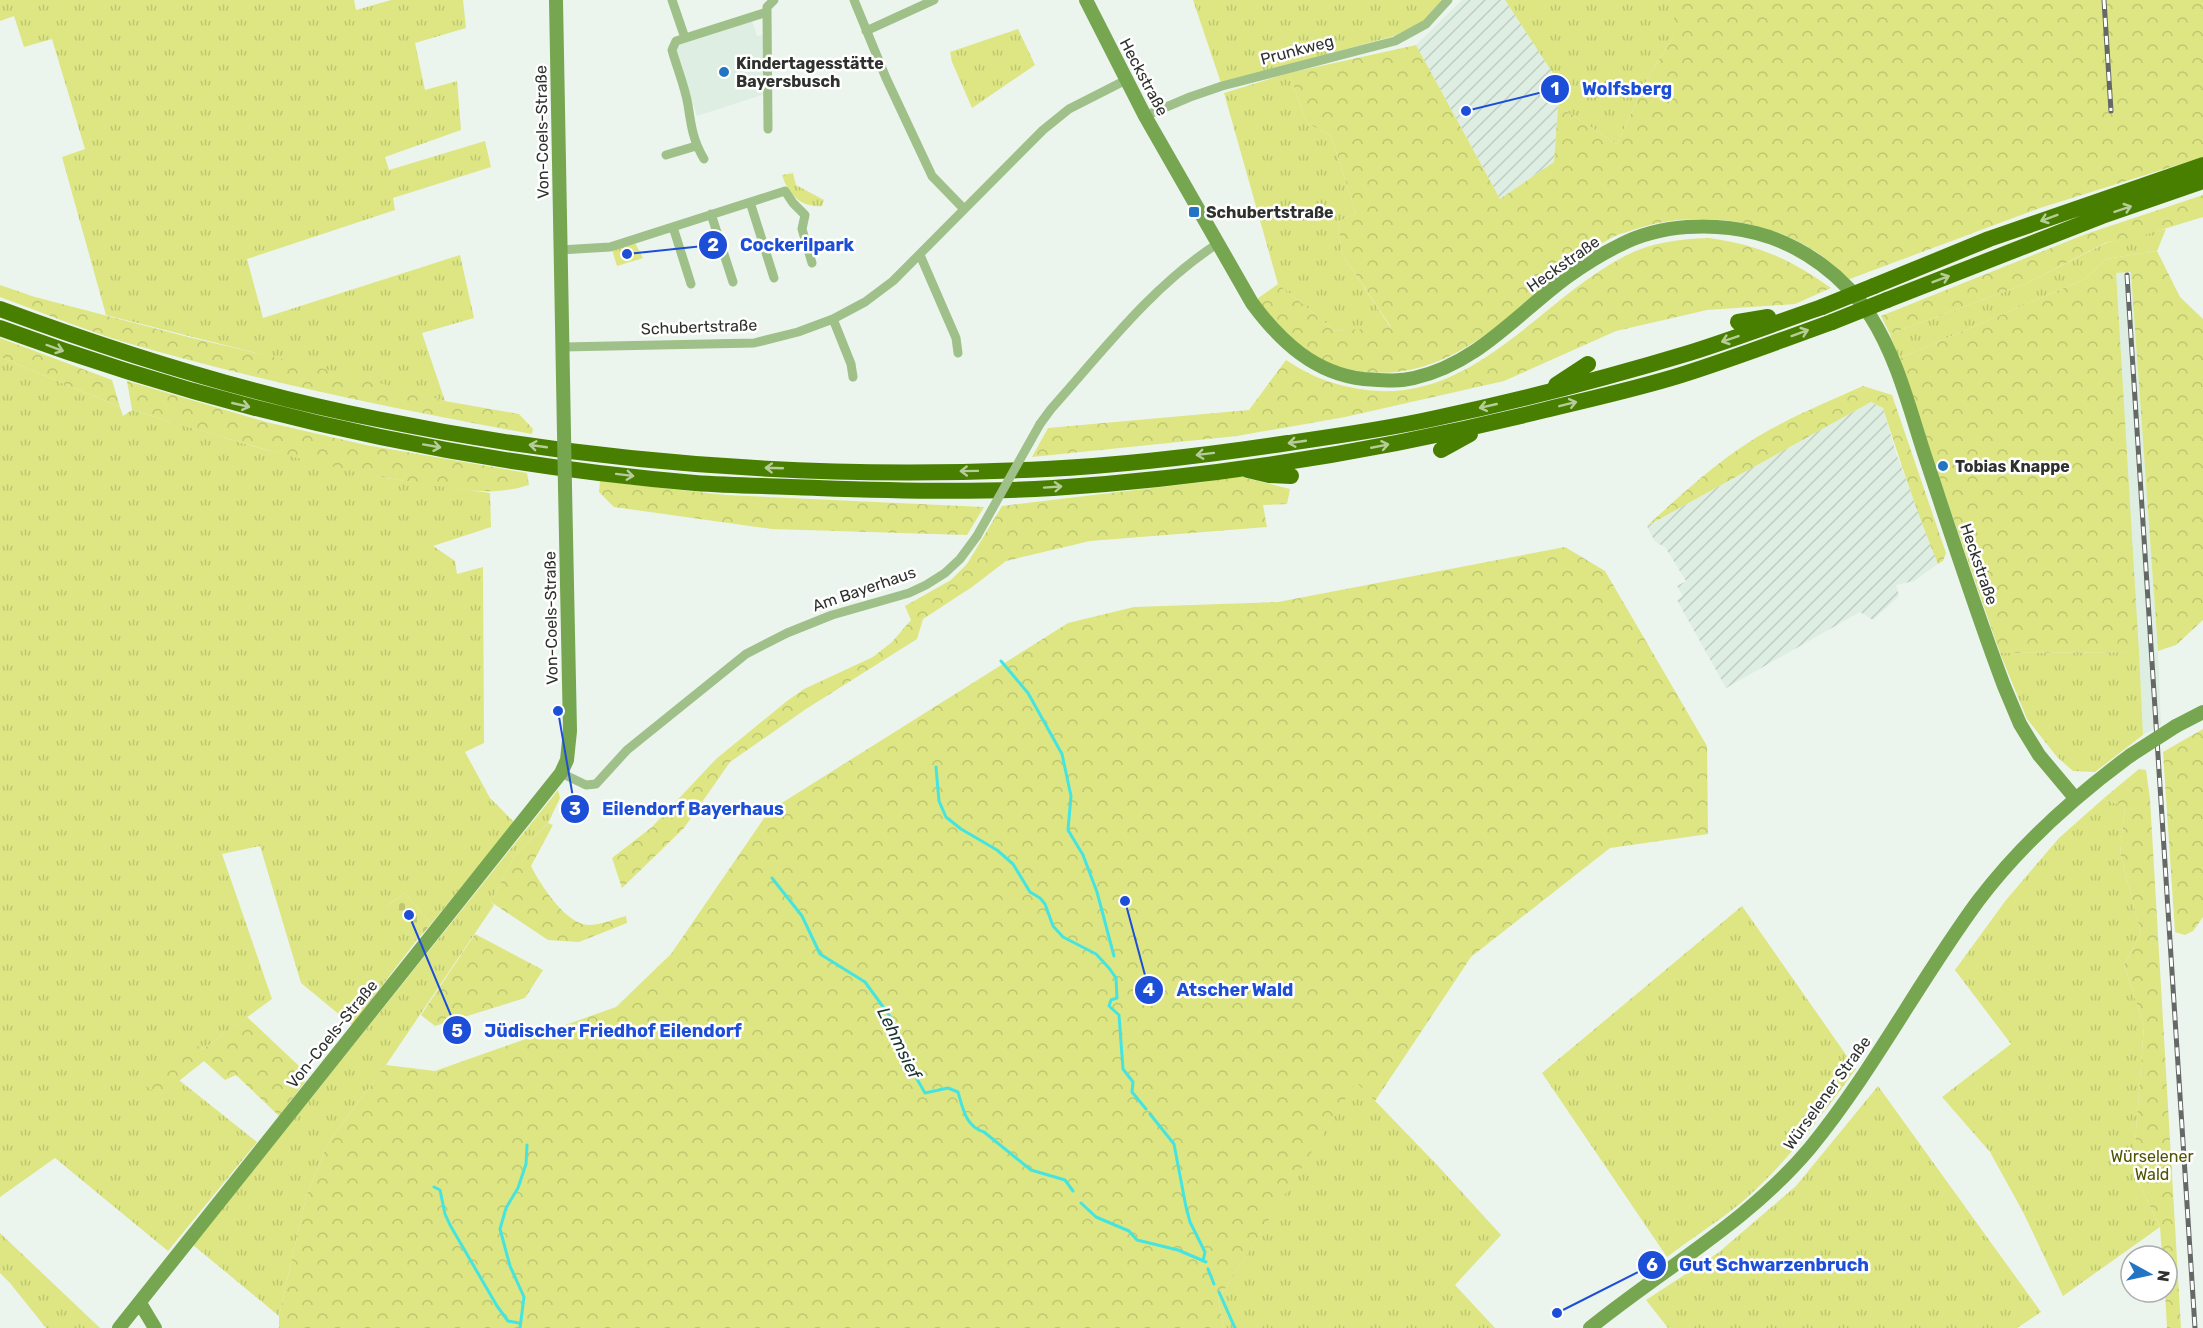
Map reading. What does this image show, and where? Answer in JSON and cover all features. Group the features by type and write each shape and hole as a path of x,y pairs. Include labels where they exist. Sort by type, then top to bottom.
{"highway":[{"path":"0,309 72,335 224,383 375,419 535,446 697,464 900,473 1048,469 1237,451 1344,435 1432,419 1545,393 1689,353 1805,313 1989,239 2203,165"},
{"path":"0,328 69,353 218,399 370,435 531,464 697,483 896,491 1050,488 1239,468 1346,453 1487,424 1679,375 1832,322 2102,216 2203,181"},
{"path":"1738,322 1805,313"},
{"path":"1545,393 1588,364"},
{"path":"1441,450 1487,424"},
{"path":"1239,468 1269,475 1291,476"}],"main road":[{"name":"Von-Coels-Straße","path":"127,1325 140,1303 561,773 567,760 570,731 556,0"},
{"name":"Heckstraße","path":"1086,0 1145,116 1252,303 1268,325 1288,345 1307,359 1330,370 1351,377 1385,381 1414,378 1441,369 1471,354 1593,259 1623,243 1653,232 1680,228 1737,228 1771,237 1820,263 1857,299 1882,337 1903,389 2004,686 2020,724 2039,754 2075,798"},
{"name":"Würselener Straße","path":"1590,1328 1750,1209 1796,1163 1870,1065 1980,900 2041,829 2075,798 2131,755 2176,726 2203,712"},
{"path":"140,1303 155,1328"}],"street":[{"path":"672,0 685,38"},
{"path":"768,129 766,12 767,7 774,0"},
{"path":"854,0 918,149 932,176 964,209"},
{"path":"866,31 934,0"},
{"name":"Prunkweg","path":"1145,116 1222,86 1395,41 1426,24 1448,0"},
{"path":"704,159 696,146 689,122 688,104 672,50 676,41 766,12"},
{"name":"Schubertstraße","path":"563,346 754,343 798,332 832,319 874,295 893,281 1043,130 1069,109 1126,81"},
{"path":"666,155 696,146"},
{"path":"560,250 610,247 785,191 805,216 802,229 812,263"},
{"path":"750,202 774,278"},
{"path":"711,214 733,282"},
{"path":"673,227 691,284"},
{"name":"Am Bayerhaus","path":"561,773 586,785 596,784 627,750 746,654 787,633 832,615 909,593 945,573 960,559 977,536 1051,408 1130,320 1193,261 1217,244"},
{"path":"920,255 957,338 958,353"},
{"path":"832,319 851,364 853,377"}],"shaded area":[{"path":"1462,0 1505,0 1556,78 1558,106 1554,162 1500,199 1416,45"},
{"name":"Kindertagesstätte Bayersbusch","path":"752,21 757,36 764,35 765,94 697,116 676,51 679,44"},
{"path":"2132,272 2161,725 2143,735 2115,273"},
{"path":"1871,402 1883,408 1896,453 1938,564 1914,581 1896,585 1899,596 1873,620 1860,612 1726,688 1677,600 1683,596 1677,586 1686,581 1665,547 1655,542 1647,526"}],"green space":[{"path":"0,0 354,0 356,10 391,0 463,0 466,28 415,43 425,90 457,81 461,130 385,157 389,170 485,141 491,167 393,198 395,210 247,259 263,318 460,255 474,318 422,333 445,401 106,315 62,157 85,149 52,39 24,47 14,16 0,21"},
{"path":"1193,0 1442,0 1422,22 1394,36 1221,83"},
{"path":"1505,0 1674,0 1674,36 1648,77 1617,144 1558,106 1556,78"},
{"path":"1674,0 2203,0 2203,157 2040,208 1847,280 1828,260 1805,245 1760,227 1711,219 1686,219 1639,228 1613,237 1579,258 1494,329 1455,354 1434,363 1390,373 1348,369 1317,357 1290,338 1267,313 1257,299 1278,284 1335,331 1391,327 1342,254 1338,222 1356,213 1331,136 1307,123 1289,73 1416,45 1500,199 1554,162 1558,106 1617,144 1648,77 1674,36"},
{"path":"1018,29 1035,65 972,108 950,52"},
{"path":"1289,73 1307,123 1331,136 1356,213 1338,222 1342,254 1391,328 1335,331 1278,284 1224,93"},
{"path":"793,173 796,185 824,200 822,206 808,205 792,194 782,175"},
{"path":"2203,195 2203,217 2141,236 2107,242 2025,284 1890,334 1881,316 2086,234"},
{"path":"2166,229 2157,251 2106,259 2085,279 1898,359 1890,334 2025,284 2108,242"},
{"path":"1709,238 1759,249 1788,261 1831,288 1795,304 1707,310 1616,331 1504,381 1345,417 1237,436 1032,457 1048,428 1249,410 1286,360 1324,380 1366,390 1405,390 1440,381 1473,365 1504,345 1593,275 1625,256 1645,247 1666,242"},
{"path":"635,243 643,258 617,266 612,250"},
{"path":"2157,251 2180,297 2203,319 2203,620 2176,645 2158,651 2131,272 2116,273 2139,652 2000,653 1898,359 2085,279 2106,259"},
{"path":"0,285 35,297 188,337 350,375 445,401 519,414 533,429 532,434 327,393 124,342 0,297"},
{"path":"0,338 112,380 120,407 0,357"},
{"path":"0,357 120,407 123,416 132,410 263,449 386,478 490,493 491,527 433,546 455,561 457,574 483,567 484,743 465,752 490,798 514,822 431,924 405,893 388,905 416,941 352,1025 301,983 260,846 222,854 272,999 202,1050 193,1043 160,1096 179,1080 257,1142 168,1251 55,1158 0,1197"},
{"path":"127,381 266,422 366,445 527,473 529,485 502,491 465,490 351,471 277,453 132,410"},
{"path":"1863,386 1892,395 1946,553 1943,561 1938,564 1930,545 1883,408 1871,402 1647,526 1706,474 1754,439 1793,418"},
{"path":"1238,476 1290,489 1287,504 1263,505 1267,527 1090,541 1006,561 972,587 923,619 917,639 806,709 730,762 684,828 622,888 612,858 652,827 716,759 787,701 804,689 873,657 892,642 911,620 905,606 951,580 967,564 1002,506"},
{"path":"600,481 725,495 984,507 967,535 772,529 614,507 599,492"},
{"path":"1565,547 1605,571 1707,746 1708,834 1610,848 1471,957 1375,1101 1356,1082 1218,1300 1224,1328 279,1328 279,1316 306,1197 328,1143 386,1065 435,1071 616,1007 671,954 769,811 1068,623 1134,607 1278,602"},
{"path":"2139,652 2143,735 2095,772 2073,771 2057,757 2027,719 2000,653"},
{"path":"2203,729 2203,917 2193,931 2185,935 2175,932 2163,752"},
{"name":"Würselener Wald","path":"2139,769 2146,770 2150,799 2176,1244 2161,1244 2160,1227 2133,1171 2144,1026 2124,965 2141,933 2120,853 2125,806 2103,799"},
{"path":"558,790 560,798 548,823 515,855 491,902 494,905 386,1065 328,1143 306,1197 279,1316 193,1245"},
{"path":"2103,799 2125,806 2120,853 2141,933 2124,965 2144,1026 2133,1171 2160,1227 2136,1244 2119,1244 2119,1256 2063,1296 2023,1212 1990,1152 1942,1097 2011,1044 1955,970 2006,900 2059,838"},
{"path":"548,823 553,825 531,866 555,902 580,923 593,925 626,916 627,923 579,942 548,940 491,902 515,855"},
{"path":"405,893 431,924 416,941 387,906"},
{"path":"1742,906 1856,1069 1803,1138 1758,1187 1733,1209 1667,1257 1542,1073"},
{"path":"475,934 543,970 525,998 435,1026 421,1015"},
{"path":"247,1017 299,1066 305,1082 279,1116 236,1075 225,1080 204,1061 160,1096 142,1083 194,1042 202,1050"},
{"path":"1356,1081 1501,1235 1455,1285 1495,1328 1224,1328 1218,1300"},
{"path":"1878,1086 2041,1312 2017,1328 1668,1328 1646,1300 1718,1253 1796,1186"},
{"path":"0,1233 100,1328 46,1328 0,1273"},
{"name":"Würselener Wald","path":"2179,1294 2181,1328 2167,1328 2166,1304 2179,1304"}],"waterway":[{"path":"1001,661 1028,693 1062,754 1071,796 1068,830 1083,855 1097,892 1114,956"},
{"name":"Lehmsief","path":"936,767 939,801 946,817 961,829 997,850 1013,864 1030,892 1045,904 1053,926 1063,937 1096,954 1116,978 1117,998 1111,1000 1109,1006 1119,1015 1123,1069 1133,1082 1132,1092 1146,1109"},
{"name":"Lehmsief","path":"772,878 802,916 820,954 865,982 892,1019 910,1067 925,1093 948,1088 958,1092 966,1116 973,1126 984,1132 1031,1170 1065,1180 1073,1191"},
{"name":"Lehmsief","path":"1150,1114 1174,1144 1190,1222 1205,1252 1203,1261"},
{"path":"520,1328 524,1297 510,1266 500,1229 506,1208 518,1188 526,1164 527,1145"},
{"path":"434,1187 440,1190 450,1225 497,1306 508,1321 519,1323"},
{"name":"Lehmsief","path":"1081,1203 1096,1217 1129,1231 1137,1240 1178,1250 1206,1262"},
{"name":"Lehmsief","path":"1208,1269 1214,1284"},
{"name":"Lehmsief","path":"1219,1292 1235,1328"}],"railway":[{"path":"2104,0 2111,111"},
{"path":"2127,275 2195,1328"}],"place":[{"name":"Kindertagesstätte Bayersbusch","path":"724,72"},
{"name":"Wolfsberg","path":"1466,111"},
{"name":"Schubertstraße","path":"1194,212"},
{"name":"Cockerilpark","path":"627,254"},
{"name":"Tobias Knappe","path":"1943,466"},
{"name":"Eilendorf Bayerhaus","path":"558,711"},
{"name":"Atscher Wald","path":"1125,901"},
{"name":"Jüdischer Friedhof Eilendorf","path":"409,915"},
{"name":"Gut Schwarzenbruch","path":"1557,1313"}]}
